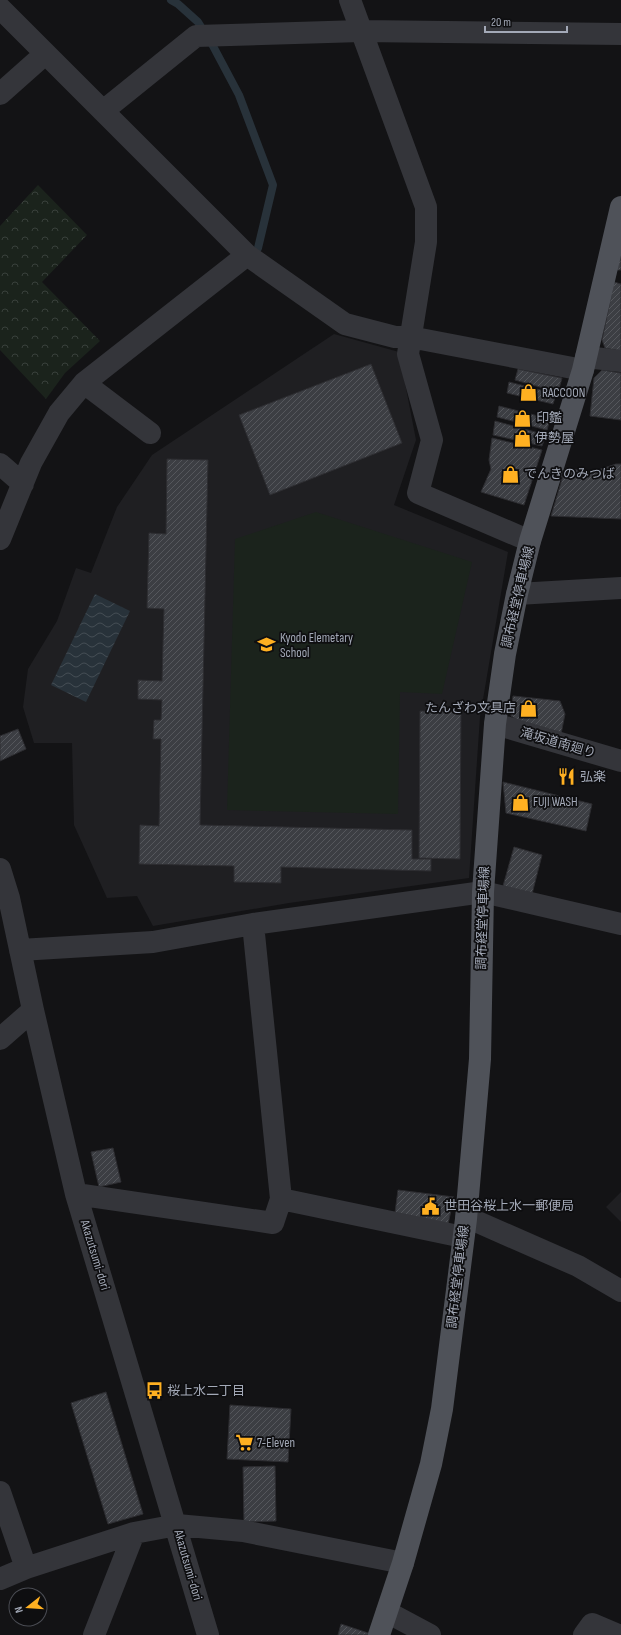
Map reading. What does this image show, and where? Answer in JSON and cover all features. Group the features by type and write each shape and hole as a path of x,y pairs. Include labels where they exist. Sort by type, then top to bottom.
{"main road":[{"name":"調布経堂停車場線","path":"379,1635 403,1563 431,1464 442,1408 464,1228 480,1059 483,892 495,724 505,654 517,594 530,541 585,363 621,207"}],"street":[{"path":"350,0 426,207 426,242 408,354 432,440 418,494 530,541"},
{"path":"0,8 247,256 345,324 395,338 410,337 585,363 621,361"},
{"path":"103,111 196,36 361,31 621,34"},
{"path":"0,94 46,54"},
{"path":"0,539 31,463 59,413 84,382 247,256"},
{"path":"84,382 150,432"},
{"path":"0,464 23,484"},
{"path":"517,594 621,588"},
{"name":"滝坂道南廻り","path":"495,724 621,761"},
{"name":"Akazutsumi-dori","path":"0,869 9,898 33,1010 76,1194 208,1635"},
{"path":"20,950 153,942 252,924 483,892 621,924"},
{"path":"76,1194 273,1223 281,1199 252,924"},
{"path":"0,1039 33,1010"},
{"path":"281,1199 464,1228 480,1223 578,1266 621,1291"},
{"path":"0,1492 26,1568"},
{"path":"0,1579 26,1568 134,1533 176,1525 243,1531 403,1563"},
{"path":"94,1635 134,1533"},
{"path":"387,1612 430,1635"},
{"path":"584,1635 592,1624 618,1635"}],"shaded area":[{"name":"Kyodo Elemetary School","path":"334,334 399,352 416,440 394,505 508,552 480,717 469,878 289,903 153,926 137,896 107,898 74,825 72,743 34,743 23,707 28,669 57,621 76,568 91,573 117,507 152,455"},
{"path":"621,1192 621,1222 606,1207"}],"green space":[{"path":"38,185 87,235 42,282 100,341 65,373 46,399 0,350 0,226"},
{"path":"316,512 472,562 442,694 400,692 398,814 227,810 235,539"}],"water":[{"path":"95,594 130,611 86,702 51,685"}],"building":[{"path":"619,256 621,256 621,270 616,270"},
{"path":"614,282 621,284 621,351 605,348 602,340"},
{"path":"371,364 402,443 270,495 239,415"},
{"path":"518,369 562,378 558,392 515,380"},
{"path":"602,370 621,373 621,420 590,416 594,378"},
{"path":"509,382 556,394 553,404 507,393"},
{"path":"499,406 550,419 547,430 497,417"},
{"path":"495,421 546,435 542,446 493,435"},
{"path":"492,438 542,450 524,505 481,492 491,469 489,460"},
{"path":"167,459 208,460 200,825 412,830 412,859 431,859 431,871 281,867 281,883 234,882 234,866 139,864 140,825 159,826 161,739 153,739 154,720 161,720 162,700 138,699 138,680 162,681 164,609 147,608 149,533 166,534"},
{"path":"616,464 621,464 621,519 551,516 565,469 595,471"},
{"path":"513,696 560,701 565,714 561,734 522,723 511,716"},
{"path":"420,711 461,712 460,859 419,858"},
{"path":"18,729 26,749 0,761 0,736"},
{"path":"503,782 592,804 586,831 506,813"},
{"path":"514,847 542,855 532,894 503,886"},
{"path":"113,1148 121,1182 99,1187 91,1152"},
{"path":"398,1190 454,1197 448,1224 395,1213"},
{"path":"106,1392 143,1514 108,1524 71,1403"},
{"path":"230,1405 291,1409 288,1462 227,1459"},
{"path":"275,1466 276,1521 244,1522 243,1467"},
{"path":"341,1624 371,1634 371,1635 338,1635"}],"waterway":[{"path":"171,0 178,4 198,22 213,46 239,95 273,185 258,248"}],"place":[{"name":"RACCOON","path":"529,393"},
{"name":"印鑑","path":"523,418"},
{"name":"伊勢屋","path":"522,438"},
{"name":"でんきのみつば","path":"511,474"},
{"name":"Kyodo Elemetary School","path":"267,645"},
{"name":"たんざわ文具店","path":"529,708"},
{"name":"弘楽","path":"567,777"},
{"name":"FUJI WASH","path":"520,802"},
{"name":"世田谷桜上水一郵便局","path":"431,1206"},
{"name":"桜上水二丁目","path":"154,1391"},
{"name":"7-Eleven","path":"244,1443"}]}
